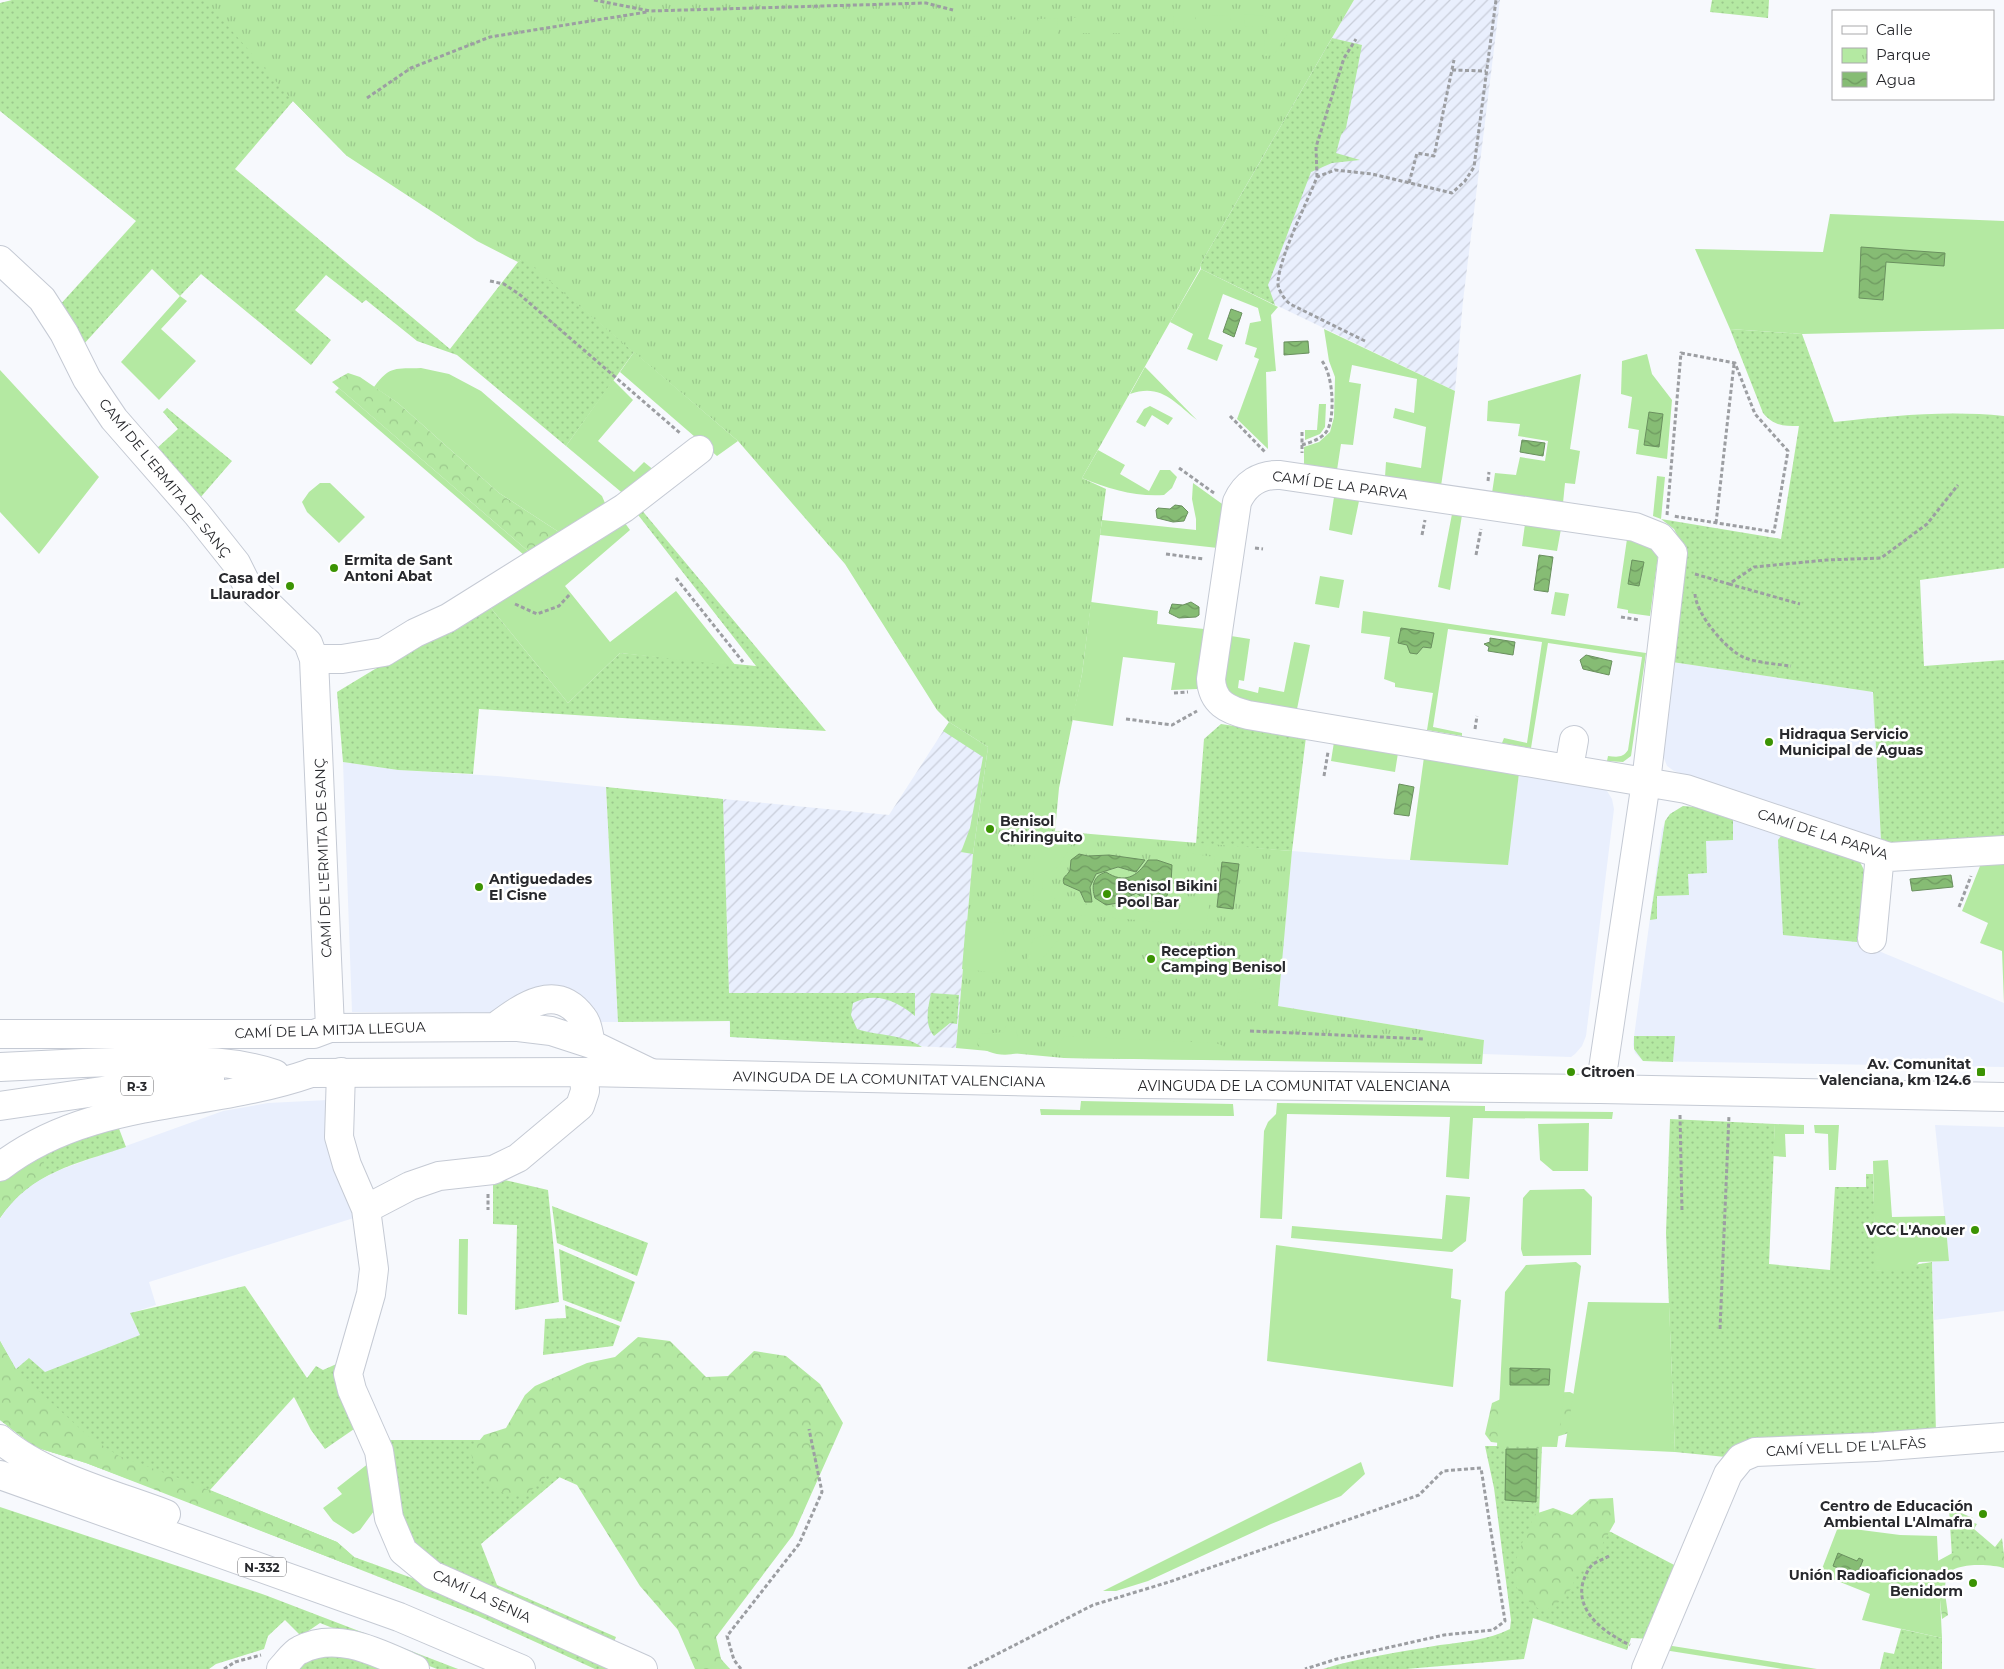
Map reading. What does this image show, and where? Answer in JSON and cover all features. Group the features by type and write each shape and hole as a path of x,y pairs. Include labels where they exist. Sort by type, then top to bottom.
{"main road":[{"name":"CAMÍ DE L'ERMITA DE SANÇ","path":"0,260 42,299 64,333 87,379 114,419 148,456 236,563 246,583 308,643 314,659 330,1028"},
{"path":"314,659 342,658 384,652 415,633 448,618 624,508 699,450"},
{"name":"CAMÍ DE LA PARVA","path":"1600,1089 1646,782 1687,575 1666,542 1652,532 1635,527 1267,475 1248,485 1239,497 1236,507 1211,680 1211,690 1217,700 1232,711 1248,715 1569,768 1646,782 1686,789 1888,857 2004,850"},
{"path":"1569,768 1574,740"},
{"path":"1872,940 1880,854"},
{"name":"CAMÍ DE LA MITJA LLEGUA","path":"0,1034 314,1034 330,1028 495,1027 551,1031 591,1044 651,1073"},
{"path":"0,1067 118,1062 207,1061 238,1064 275,1074"},
{"name":"CAMÍ LA SENIA","path":"341,1072 339,1137 346,1165 366,1209 374,1269 372,1286 348,1374 352,1390 379,1451 389,1518 404,1550 432,1575 643,1669"},
{"path":"366,1209 410,1186 439,1176 493,1170 518,1158 580,1106 585,1091 584,1072"},
{"name":"AVINGUDA DE LA COMUNITAT VALENCIANA","path":"311,1073 584,1072 1142,1084 1680,1090 2004,1098"},
{"path":"0,1167 33,1143 100,1118 177,1101 261,1087 311,1073"},
{"name":"R-3","path":"0,1106 157,1084 275,1074 311,1073"},
{"name":"CAMÍ VELL DE L'ALFÀS","path":"1650,1661 1728,1474 1741,1458 1755,1452 1875,1447 2004,1438"},
{"path":"0,1439 16,1453 60,1474 320,1569 386,1600 433,1630"},
{"name":"N-332","path":"0,1474 319,1587 433,1630 521,1669"},
{"path":"275,1661 326,1641 354,1645 415,1669"}],"path":[{"path":"594,0 650,11"},
{"path":"1317,178 1335,170 1372,174 1452,193 1465,181 1474,167 1496,0"},
{"path":"367,98 411,68 490,37 650,11 926,3 953,10"},
{"path":"1356,39 1344,58 1316,147 1317,178 1286,254 1277,282 1284,298 1290,304 1365,341"},
{"path":"1409,183 1417,153 1434,156 1454,60"},
{"path":"1452,70 1486,71"},
{"path":"490,281 504,284 519,294 699,450"},
{"path":"1681,353 1735,363 1755,414 1788,451 1774,532 1667,515 1681,353"},
{"path":"1302,445 1318,439 1327,431 1331,416 1331,380 1328,369 1322,362"},
{"path":"1716,523 1735,363"},
{"path":"1230,416 1266,454 1267,475"},
{"path":"1179,468 1236,507"},
{"path":"1729,584 1754,567 1826,560 1881,558 1927,524 1958,485"},
{"path":"1166,554 1227,563"},
{"path":"1687,575 1729,584 1800,604"},
{"path":"676,578 743,662"},
{"path":"494,589 516,606 537,614 559,606 570,594"},
{"path":"1695,593 1695,603 1713,631 1743,657 1766,663 1791,666"},
{"path":"1126,719 1172,725 1217,700"},
{"path":"1959,907 1975,866 1974,852"},
{"path":"1250,1031 1425,1038"},
{"path":"1680,1090 1682,1212"},
{"path":"1720,1329 1728,1122 1732,1092"},
{"path":"741,1669 734,1660 727,1636 799,1544 822,1492 808,1429"},
{"path":"968,1669 1093,1605 1170,1582 1420,1495 1443,1471 1481,1468 1505,1621 1493,1630 1444,1635 1337,1659 1305,1669"},
{"path":"1609,1556 1592,1565 1585,1576 1580,1594 1587,1613 1610,1634 1629,1644 1650,1661"},
{"path":"224,1669 235,1662 275,1661"}],"shaded area":[{"path":"1354,0 1500,0 1463,301 1455,391 1201,269 1200,265"},
{"path":"1672,662 1873,692 1881,840 1674,771 1667,766 1662,753"},
{"path":"949,722 988,747 973,854 956,1048 730,1037 723,799 889,815"},
{"name":"Antiguedades El Cisne","path":"343,762 398,770 497,776 606,787 618,1022 596,1022 562,988 545,986 494,1013 352,1012"},
{"path":"1519,773 1598,786 1607,791 1612,799 1614,809 1586,1036 1582,1046 1575,1054 1571,1057 1483,1054 1484,1040 1277,1006 1292,851 1389,859 1507,865"},
{"path":"1683,806 1695,807 1860,862 1865,872 1857,942 2004,1003 2004,1067 1643,1061 1635,1053 1633,1044 1662,829 1670,814"},
{"path":"328,1100 357,1217 149,1282 156,1305 131,1313 141,1335 45,1373 16,1370 0,1341 0,1219 9,1205 33,1183 62,1169 223,1111 268,1103"},
{"name":"VCC L'Anouer","path":"1935,1125 2004,1127 2004,1311 1934,1320 1932,1262 1949,1260"}],"green space":[{"path":"12,0 544,0 409,123 347,156 293,101 235,169 450,349 518,262 524,258 634,352 566,446 457,355 417,341 366,300 362,303 326,275 295,310 331,340 311,365 201,274 180,296 152,269 83,345 58,307 136,221 0,111 0,3"},
{"path":"205,0 1354,0 1200,265 1200,269 1082,478 1106,489 1082,674 1059,788 1055,831 1292,851 1278,1006 1484,1040 1482,1064 1064,1058 956,1048 973,854 988,747 949,722 937,710 845,564 738,441 524,259 518,262 477,241 347,156 293,101"},
{"path":"1712,0 1769,0 1768,18 1710,12"},
{"path":"1245,14 1264,16 1292,26 1274,55 1265,56 1264,39 1269,39 1267,27 1244,26"},
{"path":"1231,15 1230,30 1206,30 1206,16"},
{"path":"1174,16 1195,16 1195,30 1173,28"},
{"path":"1106,17 1127,17 1127,33 1106,33"},
{"path":"1058,18 1057,34 1039,34 1038,19"},
{"path":"1072,18 1091,18 1091,33 1072,33"},
{"path":"1023,19 1023,34 1001,33 1000,20"},
{"path":"972,20 990,20 989,37 972,36"},
{"path":"1332,38 1362,45 1346,128 1341,135 1336,153 1360,160 1332,163 1311,172 1268,285 1275,305 1201,269 1200,265"},
{"path":"1830,214 2004,221 2004,329 1802,334 1730,329 1695,249 1823,252"},
{"path":"1201,269 1278,307 1271,315 1276,371 1266,372 1268,449 1237,419 1259,359 1254,357 1257,348 1245,344 1250,323 1261,321 1258,308 1223,294 1208,339 1223,345 1217,361 1187,349 1193,334 1170,322"},
{"path":"180,296 187,301 161,329 196,361 159,400 121,362"},
{"path":"1324,329 1455,391 1441,486 1385,477 1386,462 1421,468 1426,427 1393,418 1395,408 1414,413 1417,379 1352,365 1349,382 1361,384 1353,445 1341,444 1337,470 1304,466 1304,447 1319,442 1330,432 1334,417 1335,377 1329,361"},
{"path":"1730,329 1802,334 1834,422 1940,414 2004,416 2004,568 1920,580 1924,666 2004,660 2004,838 1897,844 1881,840 1873,692 1672,662 1684,549 1674,529 1661,519 1781,539 1799,426 1779,424 1771,421 1763,413"},
{"path":"634,352 738,441 717,456 620,372"},
{"path":"1647,354 1652,374 1672,400 1667,459 1636,454 1639,430 1628,428 1632,397 1621,394 1622,361"},
{"path":"1145,367 1197,420 1174,401 1159,393 1141,391 1130,394"},
{"path":"421,368 449,374 481,391 602,496 607,508 565,536 499,493 398,403 374,387 389,372 399,369"},
{"path":"0,370 99,477 39,554 0,512"},
{"path":"348,373 360,377 398,403 499,493 565,536 535,557 332,382"},
{"path":"1581,374 1570,449 1580,451 1575,484 1565,483 1563,503 1492,493 1495,473 1516,475 1520,457 1545,461 1548,441 1518,436 1520,424 1487,421 1488,401"},
{"path":"613,380 633,400 598,441 634,472 644,462 655,471 626,496 566,446"},
{"path":"339,388 535,557 524,555 335,392"},
{"path":"1319,404 1326,404 1325,427 1320,434 1305,440 1305,430 1317,430"},
{"path":"1150,406 1173,418 1168,425 1152,415 1145,427 1136,422 1144,409"},
{"path":"167,408 232,461 200,498 156,449 178,429 163,412"},
{"path":"1098,450 1125,465 1120,474 1149,491 1160,470 1170,470 1177,477 1172,488 1164,495 1143,495 1102,486 1082,478"},
{"path":"1657,476 1665,477 1661,519 1653,516"},
{"path":"320,483 330,483 365,517 339,543 307,512 302,502 309,492"},
{"path":"1193,483 1225,506 1218,548 1100,535 1102,520 1196,530 1192,499"},
{"path":"1334,497 1359,501 1352,535 1329,530"},
{"path":"640,508 826,731 479,709 473,774 398,770 343,762 337,692 486,602 568,703 620,653 756,666 635,511"},
{"path":"1452,514 1462,515 1450,590 1438,587"},
{"path":"622,519 630,530 565,586 610,642 676,591 736,666 620,653 568,703 486,602"},
{"path":"1525,524 1561,529 1557,551 1522,546"},
{"path":"1627,539 1646,541 1658,556 1650,616 1628,613 1628,610 1617,608"},
{"path":"1320,576 1344,580 1339,608 1315,604"},
{"path":"1555,592 1569,594 1565,616 1551,614"},
{"path":"1091,602 1158,611 1157,624 1204,629 1197,689 1171,690 1175,663 1123,657 1113,726 1072,720 1082,674"},
{"path":"1363,611 1646,653 1631,756 1623,762 1607,761 1608,756 1622,756 1628,750 1642,657 1548,643 1531,748 1502,743 1504,738 1527,743 1542,642 1448,629 1433,727 1462,733 1462,736 1427,730 1433,693 1395,687 1395,683 1384,679 1390,637 1361,633"},
{"path":"1231,636 1250,639 1244,681 1239,680 1238,688 1258,693 1259,687 1284,692 1294,642 1310,645 1297,709 1237,699 1231,693 1227,686 1225,670"},
{"path":"949,722 988,747 973,854 961,852 970,828 983,757 943,731"},
{"path":"1221,724 1306,737 1292,851 1196,844 1204,739"},
{"path":"1334,742 1398,753 1395,772 1331,761"},
{"path":"1424,757 1519,773 1508,865 1410,860"},
{"path":"606,787 723,799 729,993 915,993 915,1016 894,1002 878,998 862,999 853,1003 851,1015 857,1029 899,1037 922,1047 730,1037 730,1021 618,1022"},
{"path":"1683,806 1695,807 1733,820 1733,840 1706,841 1707,873 1688,874 1689,895 1657,896 1657,919 1650,920 1665,821 1670,814"},
{"path":"1035,829 1066,833 1066,843 1072,844 1059,866 1044,877 1042,885 1043,890 1058,901 1033,900"},
{"path":"1781,836 1860,862 1865,872 1857,942 1783,935 1778,840"},
{"path":"1187,853 1215,857 1206,931 1182,929 1182,924 1080,915 1072,911 1081,904 1181,913 1183,904 1191,903 1202,895 1205,883 1200,870 1195,864 1186,864"},
{"path":"2004,863 2004,1003 2002,951 1980,943 1988,923 1962,911 1980,866"},
{"path":"966,921 1002,923 1008,974 962,969"},
{"path":"1046,935 1058,937 1059,939 1031,972 1027,964 1027,955 1030,947 1034,939"},
{"path":"1279,985 1277,1006 1237,999 1238,993"},
{"path":"931,993 959,995 957,1024 950,1023 934,1036 928,1021"},
{"path":"1007,1022 1014,1024 1020,1044 1017,1053 995,1054 980,1047 977,1043 981,1034 1004,1032"},
{"path":"1064,1036 1216,1043 1223,1046 1227,1057 1223,1060 1064,1058 1059,1055 1057,1047"},
{"path":"1634,1036 1675,1036 1673,1062 1643,1061 1634,1049"},
{"path":"1081,1101 1233,1104 1234,1116 1041,1115 1040,1109 1080,1110"},
{"path":"1277,1103 1485,1106 1485,1111 1613,1112 1612,1119 1473,1118 1469,1179 1446,1177 1450,1117 1287,1114 1282,1219 1260,1218 1264,1131 1268,1122 1276,1114"},
{"path":"1670,1119 1775,1124 1769,1264 1830,1270 1835,1187 1866,1187 1866,1174 1873,1174 1876,1271 1932,1262 1936,1434 1726,1457 1675,1452 1666,1233"},
{"path":"1589,1123 1588,1171 1553,1171 1540,1160 1538,1124"},
{"path":"1775,1124 1804,1125 1804,1134 1785,1134 1786,1157 1773,1156"},
{"path":"1814,1125 1839,1125 1836,1170 1829,1170 1828,1134 1815,1133"},
{"path":"118,1126 126,1147 72,1165 40,1180 12,1202 0,1218 0,1178 65,1144"},
{"path":"40,1154 48,1175 21,1193 0,1218 0,1178"},
{"path":"1888,1160 1892,1217 1945,1216 1949,1261 1919,1262 1912,1270 1875,1271 1873,1161"},
{"path":"496,1178 548,1190 559,1302 515,1310 517,1225 493,1224 493,1185"},
{"path":"1584,1189 1592,1197 1591,1255 1523,1256 1521,1249 1523,1198 1530,1190"},
{"path":"1446,1195 1470,1197 1466,1241 1452,1252 1291,1238 1292,1226 1442,1239"},
{"path":"552,1206 648,1243 637,1276 557,1243"},
{"path":"459,1239 468,1239 467,1315 458,1314"},
{"path":"1276,1245 1453,1269 1451,1298 1461,1300 1453,1387 1267,1361"},
{"path":"559,1249 635,1282 621,1322 563,1300"},
{"path":"1576,1262 1581,1266 1557,1447 1497,1446 1505,1292 1526,1265"},
{"path":"245,1286 307,1378 316,1366 323,1370 341,1362 357,1427 325,1449 311,1430 294,1397 210,1490 337,1542 354,1557 473,1600 626,1669 595,1669 478,1616 158,1490 86,1463 35,1447 0,1420 0,1341 16,1369 29,1358 45,1372 140,1335 130,1313"},
{"path":"1588,1302 1669,1303 1675,1452 1565,1447"},
{"path":"565,1305 620,1326 613,1346 543,1355 545,1319 566,1318"},
{"path":"638,1337 670,1341 706,1377 728,1376 754,1351 786,1356 820,1384 843,1423 793,1535 716,1637 721,1659 730,1669 695,1669 678,1630 640,1586 577,1485 550,1473 527,1494 508,1496 481,1479 470,1452 484,1435 506,1428 525,1395 535,1386 587,1363 615,1357"},
{"path":"0,1341 16,1370 88,1436 119,1456 189,1482 337,1542 354,1557 349,1565 86,1463 35,1447 0,1420"},
{"path":"1570,1392 1580,1397 1572,1432 1553,1438 1521,1443 1491,1442 1485,1434 1492,1403 1512,1394"},
{"path":"382,1440 538,1440 561,1476 481,1544 497,1585 616,1637 614,1642 418,1554 409,1544"},
{"path":"1485,1446 1542,1446 1539,1515 1611,1532 1680,1568 1651,1639 1631,1638 1627,1650 1533,1618 1524,1659 1406,1669 1323,1669 1381,1655 1476,1640 1510,1629 1511,1620 1494,1488"},
{"path":"1361,1462 1365,1474 1341,1496 1271,1524 1148,1581 1116,1591 1103,1591"},
{"path":"369,1463 374,1511 360,1530 353,1534 333,1521 323,1508 342,1494 337,1488"},
{"path":"1613,1498 1615,1522 1603,1543 1601,1553 1576,1575 1572,1588 1554,1607 1542,1611 1523,1596 1515,1584 1514,1577 1516,1559 1535,1514 1553,1508 1572,1515 1590,1499"},
{"path":"0,1507 265,1595 458,1669 437,1669 320,1623 301,1636 285,1620 268,1636 264,1649 216,1664 209,1669 0,1669"},
{"path":"1949,1508 1973,1518 1972,1522 1977,1524 1974,1529 1995,1547 2002,1538 2004,1555 1952,1557"},
{"path":"1838,1527 1900,1535 1937,1536 1942,1638 1862,1620 1870,1594 1820,1574"},
{"path":"1958,1550 2004,1553 2004,1568 1974,1565 1952,1571 1948,1575 1945,1584 1948,1615 1942,1619 1936,1562"},
{"path":"1901,1629 1942,1638 1942,1669 1880,1669 1884,1652 1894,1654"},
{"path":"1666,1645 1817,1669 1783,1669 1664,1650"},
{"path":"335,1654 389,1669 293,1669 311,1657"}],"water":[{"path":"1861,247 1945,253 1944,266 1886,262 1883,300 1859,298"},
{"path":"1231,309 1242,313 1234,337 1223,332"},
{"path":"1308,341 1309,353 1284,355 1284,342"},
{"path":"1649,412 1663,414 1659,447 1644,445"},
{"path":"1522,440 1545,443 1543,456 1520,452"},
{"path":"1175,505 1182,506 1188,512 1184,521 1173,522 1157,518 1156,510 1158,508 1170,509"},
{"path":"1539,555 1553,557 1548,592 1534,590"},
{"path":"1632,560 1644,562 1639,586 1628,584"},
{"path":"1191,602 1199,607 1199,615 1196,617 1179,618 1169,613 1172,604 1183,605"},
{"path":"1401,628 1434,633 1431,648 1423,647 1417,654 1410,653 1407,645 1398,643"},
{"path":"1490,638 1515,642 1513,655 1488,651 1489,647 1484,644 1490,642"},
{"path":"1586,655 1612,661 1609,675 1583,669 1580,660"},
{"path":"1399,784 1414,787 1409,816 1394,814"},
{"path":"1079,854 1088,856 1109,855 1145,860 1136,872 1118,867 1096,874 1090,887 1092,902 1085,902 1080,891 1064,884 1063,881 1070,870 1071,860"},
{"path":"1148,860 1157,860 1172,865 1171,884 1165,901 1152,904 1136,893 1118,903 1106,905 1095,898 1093,886 1098,876 1106,872 1119,878 1130,877 1139,871"},
{"path":"1222,862 1239,864 1233,909 1217,907"},
{"path":"1951,875 1953,887 1912,891 1910,879"},
{"path":"1510,1368 1550,1369 1549,1385 1510,1385"},
{"path":"1506,1449 1537,1449 1536,1502 1505,1500"},
{"path":"1838,1553 1857,1561 1859,1558 1863,1560 1857,1575 1833,1566"}],"place":[{"name":"Ermita de Sant Antoni Abat","path":"334,568"},
{"name":"Casa del Llaurador","path":"290,586"},
{"name":"Hidraqua Servicio Municipal de Aguas","path":"1769,742"},
{"name":"Benisol Chiringuito","path":"990,829"},
{"name":"Antiguedades El Cisne","path":"479,887"},
{"name":"Benisol Bikini Pool Bar","path":"1107,894"},
{"name":"Reception Camping Benisol","path":"1151,959"},
{"name":"Citroen","path":"1571,1072"},
{"name":"Av. Comunitat Valenciana, km 124.6","path":"1981,1072"},
{"name":"VCC L'Anouer","path":"1975,1230"},
{"name":"Centro de Educación Ambiental L'Almafra","path":"1983,1514"},
{"name":"Unión Radioaficionados Benidorm","path":"1973,1583"}]}
